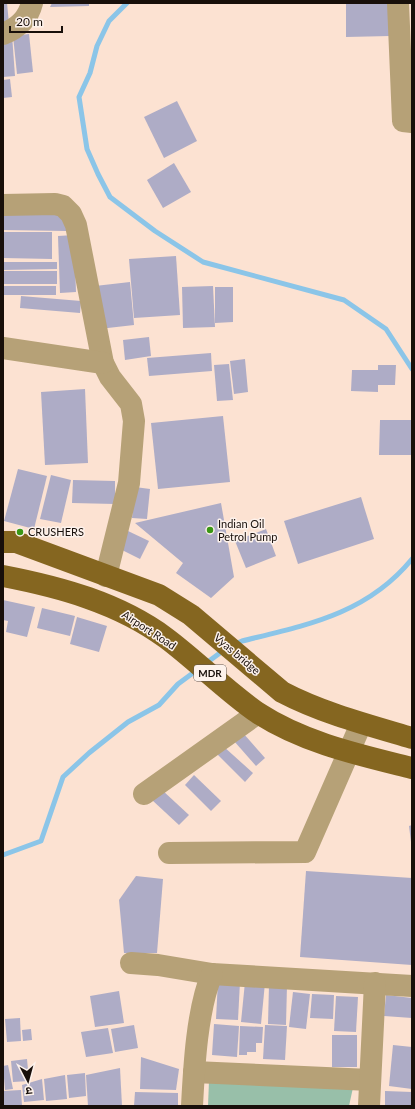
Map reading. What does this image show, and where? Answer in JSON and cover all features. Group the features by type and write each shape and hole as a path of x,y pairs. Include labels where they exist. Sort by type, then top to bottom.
{"main road":[{"name":"Vyas bridge","path":"3,542 16,542 159,595 191,615 282,692 361,724"},
{"name":"Airport Road","path":"3,576 48,585 120,610 166,637 256,711 298,734 349,752 412,768"},
{"path":"361,724 412,738"}],"street":[{"path":"3,34 16,28 24,20 32,3"},
{"path":"398,3 399,58 403,122 412,122"},
{"path":"3,205 54,204 63,206 71,214 81,245 103,363 110,377 131,404 134,421 129,483 106,576"},
{"path":"3,348 103,363"},
{"path":"144,794 256,711"},
{"path":"169,853 305,852 361,724"},
{"path":"130,963 158,965 212,974 412,986"},
{"path":"192,1106 194,1072 205,990 212,974"},
{"path":"369,1106 376,984"},
{"path":"194,1072 370,1080"}],"green space":[{"path":"209,1081 354,1083 349,1106 208,1106"}],"building":[{"path":"3,3 7,3 9,24 3,24"},
{"path":"52,3 89,3 89,6 50,7"},
{"path":"346,3 389,3 390,36 346,37"},
{"path":"29,34 33,72 17,74 13,36"},
{"path":"3,35 12,35 15,76 3,77"},
{"path":"10,79 12,97 3,98 3,80"},
{"path":"177,101 197,141 164,158 144,117"},
{"path":"174,163 191,192 163,208 147,180"},
{"path":"3,211 67,212 66,231 3,230"},
{"path":"3,232 52,232 52,259 3,258"},
{"path":"74,235 76,292 60,293 58,236"},
{"path":"176,256 180,315 134,318 129,259"},
{"path":"3,262 57,262 57,269 3,270"},
{"path":"3,271 57,271 57,284 3,284"},
{"path":"130,282 134,325 99,329 95,286"},
{"path":"3,286 56,286 56,295 3,295"},
{"path":"213,286 215,327 183,328 182,287"},
{"path":"215,287 233,287 233,322 215,323"},
{"path":"21,296 81,301 80,313 20,308"},
{"path":"149,337 151,356 125,360 123,340"},
{"path":"211,353 212,371 149,376 147,358"},
{"path":"245,359 248,392 234,394 230,361"},
{"path":"229,364 233,400 217,401 214,365"},
{"path":"378,365 396,365 395,385 378,385 378,392 351,391 352,370 378,370"},
{"path":"85,389 88,463 45,465 41,392"},
{"path":"223,416 230,482 158,489 151,423"},
{"path":"380,420 412,420 412,455 379,455"},
{"path":"18,469 47,476 34,529 4,521"},
{"path":"51,475 71,480 61,523 40,519"},
{"path":"73,480 115,481 115,504 72,503"},
{"path":"135,487 150,489 147,519 132,518"},
{"path":"361,497 374,539 298,564 284,521"},
{"path":"221,503 234,577 211,598 176,573 183,563 135,523"},
{"path":"266,529 276,556 246,568 235,541"},
{"path":"128,531 149,541 140,559 120,549"},
{"path":"3,600 35,607 27,637 6,632 8,621 3,620"},
{"path":"42,608 75,616 70,636 37,628"},
{"path":"77,617 107,626 99,652 70,644"},
{"path":"243,733 265,758 256,766 234,741"},
{"path":"223,746 253,773 245,782 216,753"},
{"path":"194,775 221,801 211,811 185,785"},
{"path":"162,790 189,815 179,825 152,800"},
{"path":"412,825 412,842 411,842 409,826"},
{"path":"306,871 412,878 412,965 300,957"},
{"path":"136,876 163,879 157,953 124,953 119,900"},
{"path":"218,981 240,982 238,1020 216,1019"},
{"path":"245,982 265,983 261,1024 241,1022"},
{"path":"269,985 287,985 286,1025 268,1024"},
{"path":"119,991 124,1023 95,1027 90,996"},
{"path":"293,992 310,994 306,1029 289,1027"},
{"path":"312,994 334,995 333,1019 310,1018"},
{"path":"386,995 412,998 412,1018 384,1016"},
{"path":"336,996 358,997 356,1032 334,1031"},
{"path":"20,1018 21,1041 7,1042 5,1019"},
{"path":"214,1024 239,1026 237,1057 212,1055"},
{"path":"134,1025 138,1048 115,1052 111,1029"},
{"path":"265,1025 287,1026 285,1060 263,1059"},
{"path":"240,1026 263,1027 262,1043 256,1043 256,1052 247,1052 247,1055 239,1055"},
{"path":"108,1028 113,1053 86,1057 81,1032"},
{"path":"31,1029 32,1040 23,1041 22,1030"},
{"path":"332,1035 357,1035 357,1067 332,1067"},
{"path":"393,1045 412,1047 412,1089 389,1086"},
{"path":"141,1057 179,1069 176,1090 140,1089"},
{"path":"27,1059 29,1081 13,1082 11,1061"},
{"path":"8,1065 13,1089 5,1090 3,1066"},
{"path":"120,1068 122,1106 88,1106 86,1075"},
{"path":"85,1073 86,1096 69,1098 67,1075"},
{"path":"65,1075 67,1099 46,1101 44,1079"},
{"path":"42,1079 44,1100 24,1102 22,1085"},
{"path":"21,1090 22,1106 3,1106 3,1091"},
{"path":"385,1091 412,1092 412,1106 385,1106"},
{"path":"135,1092 178,1093 178,1106 134,1106"}],"waterway":[{"path":"127,3 109,21 97,46 90,73 79,97 87,149 110,197 155,231 203,262 344,300 386,329 412,369"},
{"path":"235,644 312,623 356,605 376,593 394,578 412,559"},
{"path":"205,664 224,650"},
{"path":"3,855 41,841 63,777 89,753 128,722 159,705 178,684 197,670"}],"place":[{"name":"Indian Oil Petrol Pump","path":"210,530"},
{"name":"CRUSHERS","path":"20,532"}]}
